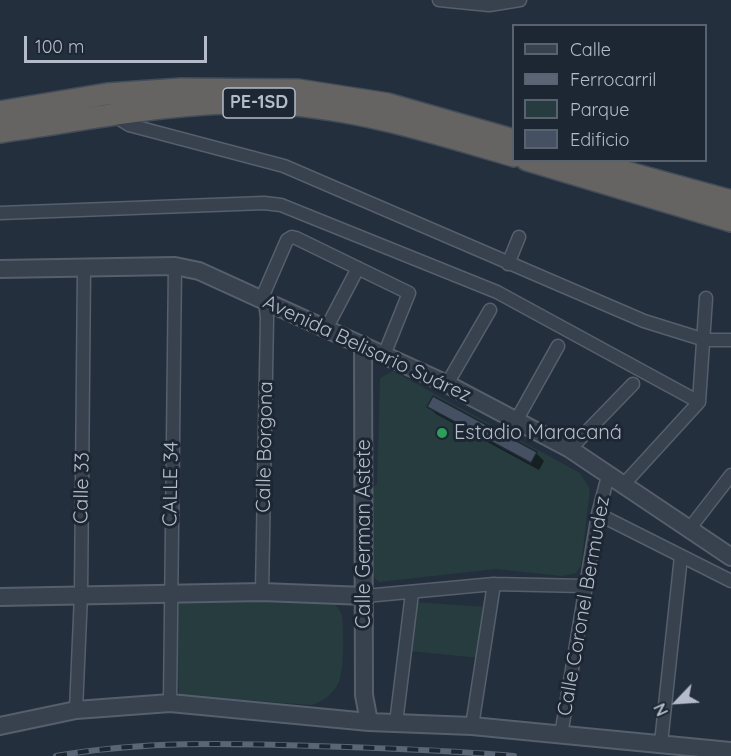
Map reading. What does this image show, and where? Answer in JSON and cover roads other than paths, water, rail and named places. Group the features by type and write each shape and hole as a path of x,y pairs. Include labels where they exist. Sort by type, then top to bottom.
{"highway":[{"name":"PE-1SD","path":"0,112 107,94 181,88 298,90 388,104 512,140"},
{"name":"PE-1SD","path":"0,132 181,105 259,103 296,106 415,126 512,156"},
{"path":"534,162 731,221"},
{"path":"589,162 731,201"}],"street":[{"path":"438,0 489,5 520,0"},
{"path":"112,115 129,125 284,166 644,321 705,340 731,340"},
{"path":"0,213 264,203 281,205 497,292 699,402"},
{"name":"Calle Borgona","path":"262,592 266,303 264,293 287,240 291,237 358,268"},
{"path":"508,264 519,237"},
{"name":"Avenida Belisario Suárez","path":"0,269 175,266 198,271 447,384 570,449 731,557"},
{"name":"CALLE 34","path":"170,703 175,266"},
{"name":"Calle 33","path":"76,710 81,594 84,267"},
{"path":"326,329 358,268 409,293 384,354"},
{"path":"624,484 699,402 705,340 706,298"},
{"path":"447,384 490,310"},
{"name":"Calle German Astete","path":"363,345 364,695 369,722"},
{"path":"516,421 558,346"},
{"path":"570,449 633,384"},
{"path":"690,528 731,475"},
{"name":"Calle Coronel Bermudez","path":"561,735 598,514 608,476"},
{"path":"598,514 731,581"},
{"path":"661,744 681,556"},
{"path":"0,597 262,592 365,596 494,584 585,586"},
{"path":"472,726 494,584"},
{"path":"396,723 412,593"},
{"path":"0,726 76,710 170,703 369,722 472,726 731,751"}],"railway":[{"path":"56,756 152,745 217,744 389,748 514,756"}],"place":[{"name":"Estadio Maracaná","path":"442,433"}]}
